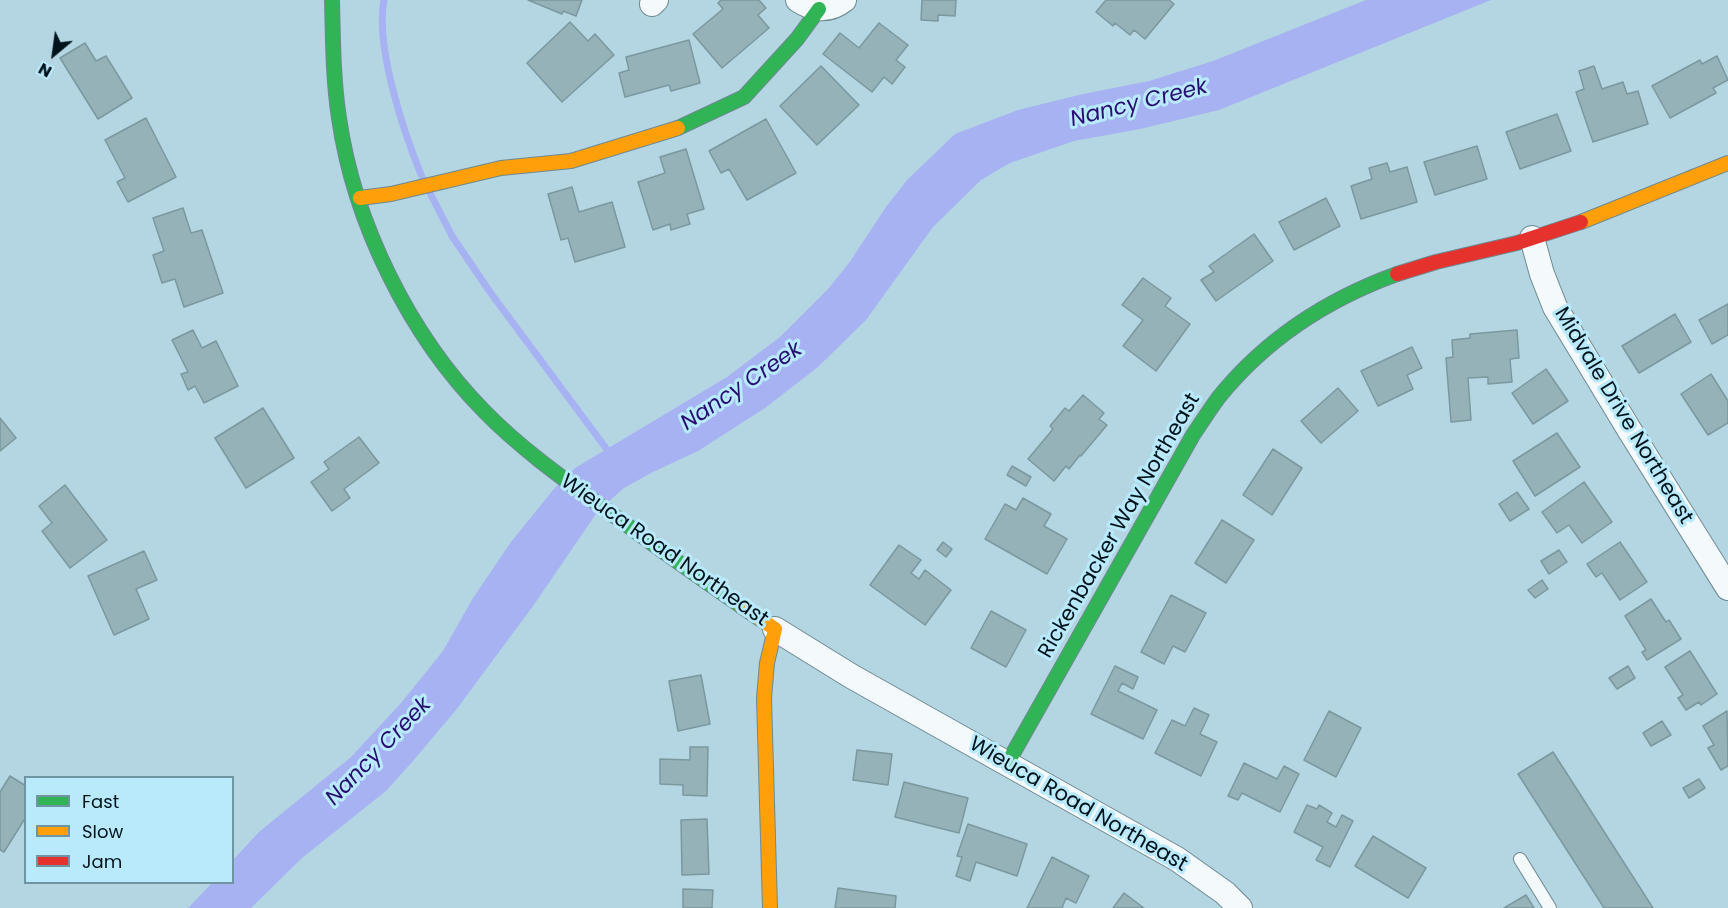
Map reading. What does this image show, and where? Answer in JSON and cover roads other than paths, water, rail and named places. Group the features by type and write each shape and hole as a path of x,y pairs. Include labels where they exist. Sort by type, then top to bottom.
{"street":[{"name":"Wieuca Road Northeast","path":"332,0 334,69 342,135 381,259 412,317 449,371 486,413 549,469 698,578 775,629 851,676 1177,859 1225,893 1240,908"},
{"path":"360,198 391,194 494,170 571,161 673,130 744,97 797,39 809,4 830,8 844,0"},
{"name":"Rickenbacker Way Northeast","path":"1007,764 1193,435 1219,398 1248,364 1297,323 1358,288 1406,271 1532,238 1653,196 1728,163"},
{"name":"Midvale Drive Northeast","path":"1532,238 1542,273 1556,307 1728,588"},
{"path":"771,908 764,698 767,663 775,629"}],"lane":[{"path":"1520,859 1550,908"}],"water":[{"name":"Nancy Creek","path":"1366,0 1491,0 1219,110 1140,129 1074,141 1010,163 981,180 933,227 866,320 818,367 765,408 698,451 624,488 598,511 533,606 456,710 386,791 302,858 251,908 188,908 211,884 234,884 234,859 259,832 351,757 401,703 443,651 473,598 511,542 553,490 575,468 727,377 780,337 828,289 907,180 955,134 1018,110 1149,81 1213,61"}],"waterway":[{"path":"384,0 382,19 387,65 407,137 422,177"},
{"path":"430,193 452,236 490,292 611,455"}]}
